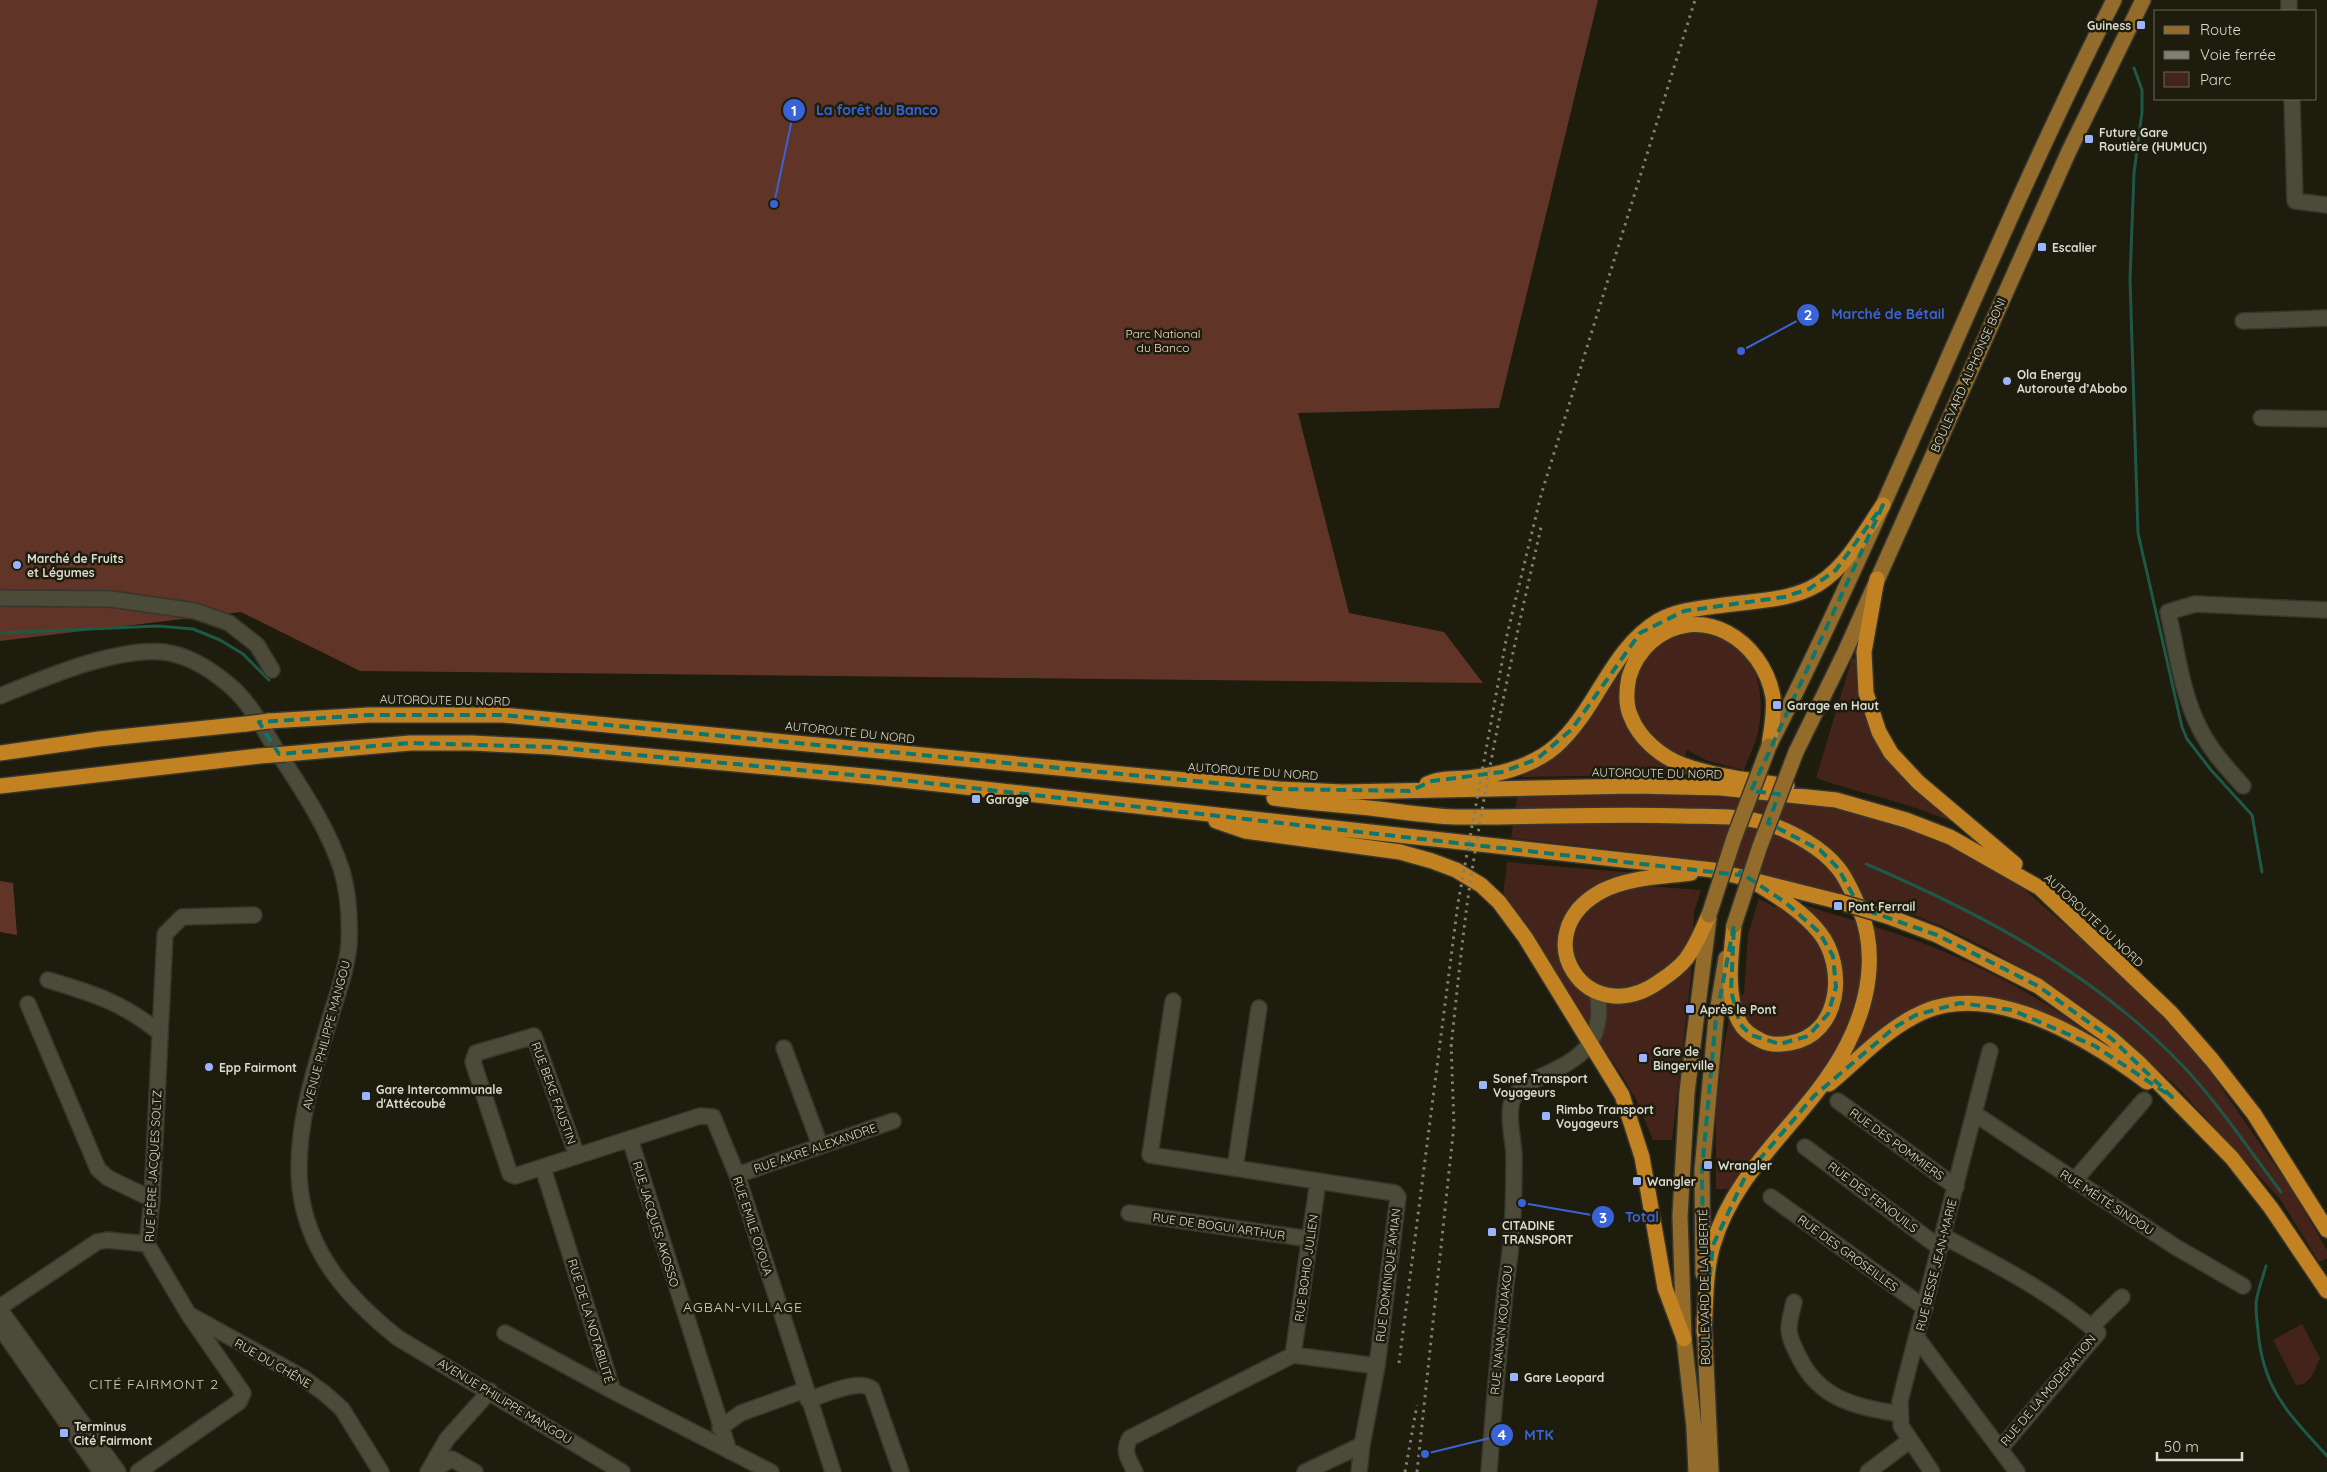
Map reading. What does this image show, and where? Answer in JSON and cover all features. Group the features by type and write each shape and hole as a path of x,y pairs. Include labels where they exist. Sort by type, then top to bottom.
{"highway":[{"path":"1410,791 1432,781 1502,772 1538,759 1556,746 1572,729 1627,647 1640,633 1660,620 1684,611 1784,597 1809,589 1836,570 1884,505"},
{"path":"1877,579 1864,662 1866,693 1879,732 1891,753 1918,782 2040,888"},
{"path":"1769,746 1774,710 1773,696 1761,664 1753,652 1738,639 1711,626 1691,625 1658,636 1641,651 1631,671 1627,687 1626,706 1634,725 1646,741 1660,752 1681,764 1703,771 1803,788 1836,800"},
{"name":"AUTOROUTE DU NORD","path":"0,753 99,739 269,721 369,714 503,715 848,746 1124,776 1288,790 1410,791 1635,786 1721,788 1836,800 1898,818 1950,837 2040,888 2164,1006 2212,1060 2254,1114 2327,1230"},
{"path":"0,786 259,756 410,743 551,747 865,776 1713,870 1747,877 1888,916 1938,935 2038,986 2112,1039 2232,1158 2271,1208 2327,1291"},
{"path":"1124,776 1279,799 1452,816 1663,815 1736,817 1771,825 1820,850 1838,868 1860,910 1869,943 1867,987 1853,1035 1831,1074 1746,1175 1732,1198 1713,1245 1709,1262 1704,1332"},
{"path":"1184,811 1245,831 1400,852 1456,870 1481,885 1499,902 1525,937 1614,1080 1631,1119 1642,1157 1665,1288 1684,1339"},
{"path":"1709,915 1685,960 1654,986 1636,995 1620,997 1597,992 1580,982 1572,972 1567,959 1565,935 1577,910 1589,899 1620,883 1713,870"},
{"path":"1734,925 1731,991 1740,1024 1751,1035 1766,1042 1780,1044 1798,1042 1808,1036 1820,1026 1834,1000 1837,971 1833,956 1819,932 1805,918 1747,877"},
{"path":"1814,1096 1895,1027 1916,1015 1939,1006 1960,1003 1987,1005 2012,1010 2067,1032 2095,1046 2172,1097"}],"main road":[{"name":"BOULEVARD ALPHONSE BONI","path":"1696,1472 1694,1427 1684,1339 1680,1216 1682,1160 1696,1010 1709,915 1734,838 1769,746 1884,505 2009,220 2114,0"},
{"name":"BOULEVARD ALPHONSE BONI","path":"1796,752 1845,652 2069,151 2143,0"},
{"name":"BOULEVARD DE LA LIBERTÉ","path":"1711,1472 1704,1332 1702,1170 1716,1018 1734,925 1760,846 1796,752"}],"street":[{"path":"2292,100 2295,201 2327,205"},
{"path":"2243,322 2327,318"},
{"path":"2261,418 2327,419"},
{"path":"0,598 111,599 195,611 229,623 258,645 272,670"},
{"path":"2243,786 2217,757 2200,730 2191,707 2168,612 2196,604 2326,610"},
{"name":"AVENUE PHILIPPE MANGOU","path":"0,696 109,658 139,652 164,652 187,658 211,671 230,685 248,705 292,775 329,840 342,871 347,894 349,921 346,963 306,1104 300,1158 300,1187 313,1237 334,1275 368,1314 398,1338 490,1391 622,1472"},
{"name":"RUE PÈRE JACQUES SOLTZ","path":"138,1472 238,1402 243,1393 189,1315 147,1244 152,1199 166,932 182,917 254,915"},
{"path":"48,980 116,1002 140,1017 160,1033"},
{"path":"1591,1045 1600,1008 1597,992"},
{"name":"RUE DOMINIQUE AMIAN","path":"1173,1001 1150,1155 1398,1195 1377,1366"},
{"path":"28,1004 98,1169 108,1178 152,1199"},
{"path":"1235,1168 1259,1008"},
{"name":"RUE BEKE FAUSTIN","path":"534,1036 577,1156 519,1176 510,1174 473,1062 476,1053 534,1036"},
{"name":"RUE NANAN KOUAKOU","path":"1489,1472 1512,1230 1514,1154 1511,1105 1515,1096 1525,1087 1566,1065 1591,1045"},
{"path":"784,1048 820,1145"},
{"name":"RUE BESSE JEAN-MARIE","path":"1932,1472 1909,1441 1901,1426 1899,1414 1900,1401 1990,1051"},
{"path":"2074,1181 2144,1100"},
{"name":"RUE DES POMMIERS","path":"1838,1101 1956,1187"},
{"name":"RUE MÉITÉ SINDOU","path":"1975,1114 2174,1246 2243,1286"},
{"name":"RUE EMILE OYOUA","path":"577,1156 700,1116 708,1116 716,1122 737,1175 832,1472"},
{"name":"RUE AKRE ALEXANDRE","path":"737,1175 893,1121"},
{"name":"RUE JACQUES AKOSSO","path":"630,1139 728,1451"},
{"name":"RUE DES FENOUILS","path":"1805,1147 1942,1242"},
{"name":"RUE DE LA NOTABILITÉ","path":"543,1168 613,1391 771,1472"},
{"name":"RUE BOHIO JULIEN","path":"1293,1355 1318,1181"},
{"name":"RUE DES GROSEILLES","path":"1771,1197 1925,1308"},
{"name":"RUE DE BOGUI ARTHUR","path":"1129,1213 1310,1239"},
{"path":"101,1472 68,1412 0,1309 97,1242 107,1240 147,1244"},
{"name":"RUE DE LA MODÉRATION","path":"1942,1242 2034,1285 2098,1333 2000,1449"},
{"path":"2091,1327 2122,1297"},
{"path":"1794,1302 1789,1329 1793,1344 1803,1367 1825,1391 1842,1401 1860,1407 1899,1414"},
{"name":"RUE DU CHÊNE","path":"189,1315 302,1377 324,1393 342,1409 381,1472"},
{"path":"0,1327 118,1472"},
{"path":"505,1333 613,1391"},
{"path":"1917,1338 2016,1472"},
{"path":"1135,1472 1126,1454 1126,1444 1130,1438 1293,1355 1377,1366 1362,1445 1359,1472"},
{"path":"720,1428 741,1413 807,1395 858,1384 868,1386 872,1389 901,1472"},
{"path":"429,1472 447,1439 490,1391"},
{"path":"1868,1472 1909,1441"},
{"path":"1304,1472 1362,1445"},
{"path":"429,1472 452,1459 475,1472"}],"highlighted area":[{"path":"1883,505 1751,791 1779,794 1768,823 1820,850 1838,868 1860,908 1937,935 2038,986 2112,1039 2172,1097 2095,1046 2012,1010 1960,1003 1916,1015 1895,1027 1814,1096 1746,1175 1713,1245 1704,1332 1702,1170 1716,1018 1734,925 1731,991 1740,1024 1751,1035 1780,1044 1808,1036 1828,1014 1836,987 1833,956 1819,932 1786,903 1740,872 1739,875 875,777 551,747 410,743 279,754 259,722 369,715 503,715 1279,789 1410,791 1432,781 1502,772 1537,759 1572,729 1640,633 1684,611 1784,597 1809,589 1836,570"}],"green space":[{"name":"Parc National du Banco","path":"0,0 1598,0 1499,408 1298,413 1349,613 1444,632 1483,683 360,671 241,612 0,641"},
{"path":"1691,632 1710,632 1725,637 1737,644 1747,655 1754,668 1758,682 1761,712 1757,738 1744,770 1708,761 1687,750 1679,774 1521,777 1539,767 1566,745 1598,705 1618,672 1638,671 1648,656 1660,645 1674,637"},
{"path":"1852,658 1856,659 1860,699 1867,718 1974,832 1916,808 1816,778"},
{"path":"1635,791 1820,805 1861,814 1947,842 1984,862 2024,889 2138,989 2207,1067 2292,1190 2327,1250 2327,1258 2319,1262 2280,1199 2181,1091 2146,1058 2079,1004 1992,951 1942,926 1890,906 1712,861 1511,838 1517,797"},
{"path":"1507,862 1635,873 1646,886 1701,890 1694,912 1691,976 1672,1140 1653,1140 1637,1101 1623,1077 1503,897"},
{"path":"0,881 13,883 17,935 0,932"},
{"path":"1759,899 1777,908 1788,900 1933,947 1976,966 2018,988 2059,1012 2097,1040 1961,998 1936,1000 1912,1008 1891,1022 1804,1096 1739,1172 1731,1189 1716,1189 1716,1112 1722,1058 1731,1008 1744,993 1748,934"},
{"path":"2302,1324 2320,1358 2312,1376 2304,1384 2296,1385 2273,1340"}],"waterway":[{"path":"2134,68 2142,90 2142,112 2134,173 2130,279 2138,533 2182,727 2187,739 2211,770 2252,815 2262,872"},
{"path":"0,633 158,626 193,629 220,640 243,654 269,680"},
{"path":"1866,864 1910,883 1994,925 2074,974 2112,1002 2149,1033 2196,1080 2281,1192"},
{"path":"2266,1266 2256,1304 2261,1352 2266,1370 2280,1400 2327,1456"}],"railway":[{"path":"1399,1363 1458,903 1507,635 1541,495 1695,0"},
{"path":"1451,1047 1467,905 1482,809 1510,665 1542,523"},
{"path":"1417,1472 1454,1125 1451,1042"},
{"path":"1405,1472 1417,1405"}],"place":[{"name":"Guiness","path":"2141,25"},
{"name":"Future Gare Routière (HUMUCI)","path":"2089,139"},
{"name":"La forêt du Banco","path":"774,204"},
{"name":"Escalier","path":"2042,247"},
{"name":"Marché de Bétail","path":"1741,351"},
{"name":"Ola Energy Autoroute d’Abobo","path":"2007,381"},
{"name":"Marché de Fruits et Légumes","path":"17,565"},
{"name":"Garage en Haut","path":"1777,705"},
{"name":"Garage","path":"976,799"},
{"name":"Pont Ferrail","path":"1838,906"},
{"name":"Après le Pont","path":"1690,1009"},
{"name":"Gare de Bingerville","path":"1643,1058"},
{"name":"Epp Fairmont","path":"209,1067"},
{"name":"Sonef Transport Voyageurs","path":"1483,1085"},
{"name":"Gare Intercommunale d'Attécoubé","path":"366,1096"},
{"name":"Rimbo Transport Voyageurs","path":"1546,1116"},
{"name":"Wrangler","path":"1708,1165"},
{"name":"Wangler","path":"1637,1181"},
{"name":"Total","path":"1522,1203"},
{"name":"CITADINE TRANSPORT","path":"1492,1232"},
{"name":"Gare Leopard","path":"1514,1377"},
{"name":"Terminus Cité Fairmont","path":"64,1433"},
{"name":"MTK","path":"1425,1454"}],"district":[{"name":"AGBAN-VILLAGE","path":"743,1307"},
{"name":"CITÉ FAIRMONT 2","path":"154,1384"}]}
